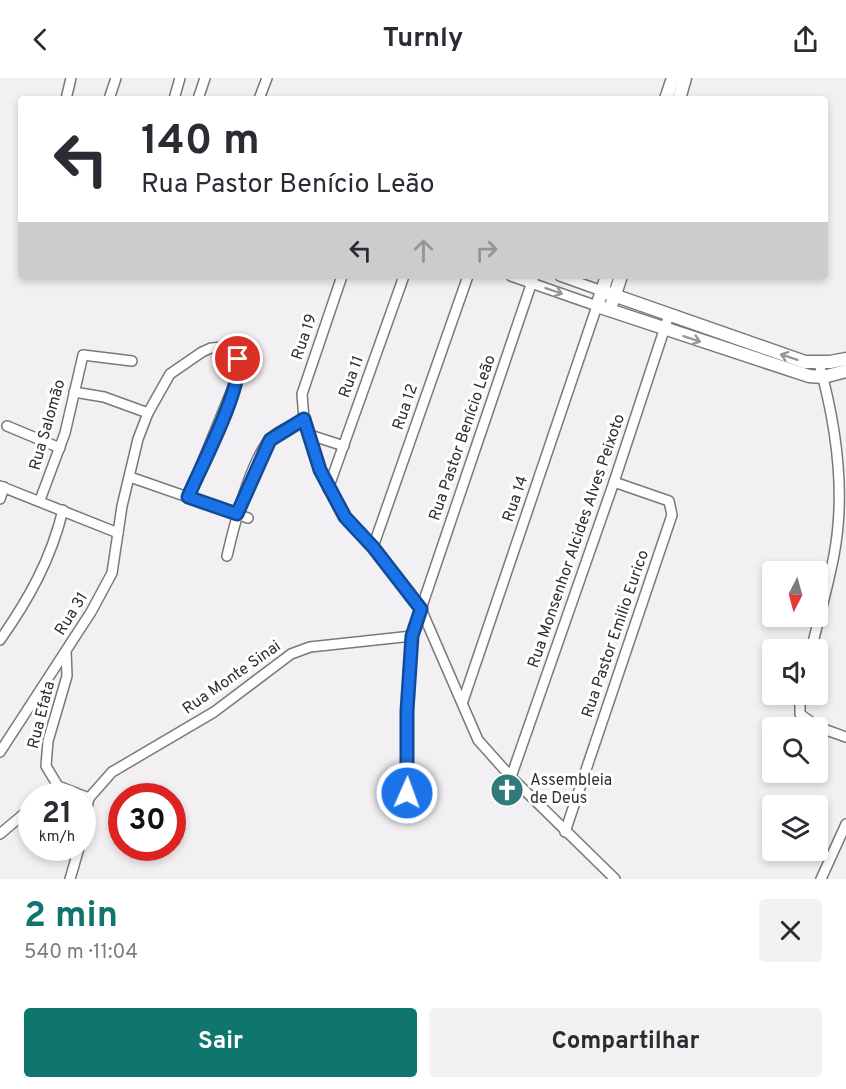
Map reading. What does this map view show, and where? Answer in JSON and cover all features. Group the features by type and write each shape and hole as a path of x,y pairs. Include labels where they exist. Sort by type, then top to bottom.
{"street":[{"path":"67,96 71,78"},
{"path":"110,96 116,78"},
{"path":"175,96 180,78"},
{"path":"199,96 205,78"},
{"path":"261,96 267,78"},
{"path":"667,96 673,78"},
{"path":"680,96 686,78"},
{"name":"Rua 19","path":"304,419 302,394 305,381 341,279"},
{"name":"Rua 11","path":"328,489 403,279"},
{"name":"Rua 12","path":"373,547 467,279"},
{"path":"568,279 789,357 819,363 846,359"},
{"path":"607,279 610,310"},
{"path":"597,306 619,279"},
{"path":"533,280 664,330 789,370 823,377 846,371"},
{"name":"Rua Pastor Benício Leão","path":"399,812 408,784 407,711 412,636 533,280"},
{"name":"Rua 14","path":"463,701 597,306"},
{"name":"Rua Monsenhor Alcides Alves Peixoto","path":"511,777 614,482 669,315"},
{"name":"Rua 31","path":"0,752 66,651 112,573 130,477 148,413 170,374 202,352 211,348 224,348 232,351 238,359 238,375 188,497"},
{"name":"Rua Salomão","path":"40,500 60,448 81,358 87,354 132,361"},
{"path":"814,639 835,553 840,498 835,433 819,363"},
{"path":"74,392 104,397 148,413"},
{"path":"227,556 237,514 270,440 304,419 328,489 345,517 373,547 421,609 463,701 470,725 478,740 565,832 615,879"},
{"path":"7,426 60,448"},
{"path":"310,435 344,446"},
{"path":"130,477 248,518"},
{"name":"Rua Pastor Emilio Eurico","path":"565,832 672,515 669,501 662,496 614,482"},
{"path":"0,499 2,487 40,500 118,533"},
{"path":"0,640 43,571 54,546 63,510"},
{"name":"Rua Monte Sinai","path":"96,790 112,772 214,712 280,661 299,650 339,642 412,636"},
{"name":"Rua Efata","path":"56,783 46,766 46,757 51,727 67,676 66,651"},
{"path":"800,705 800,714 807,721 846,737"},
{"path":"0,834 18,819"},
{"path":"821,879 846,824"},
{"path":"71,879 76,861"}],"place":[{"name":"Assembleia de Deus","path":"507,790"}],"route":[{"path":"238,359 238,375 228,406 188,497 237,514 264,448 276,434 304,419 320,470 328,489 345,517 373,547 421,609 412,636 412,667 407,711 407,793"}]}
